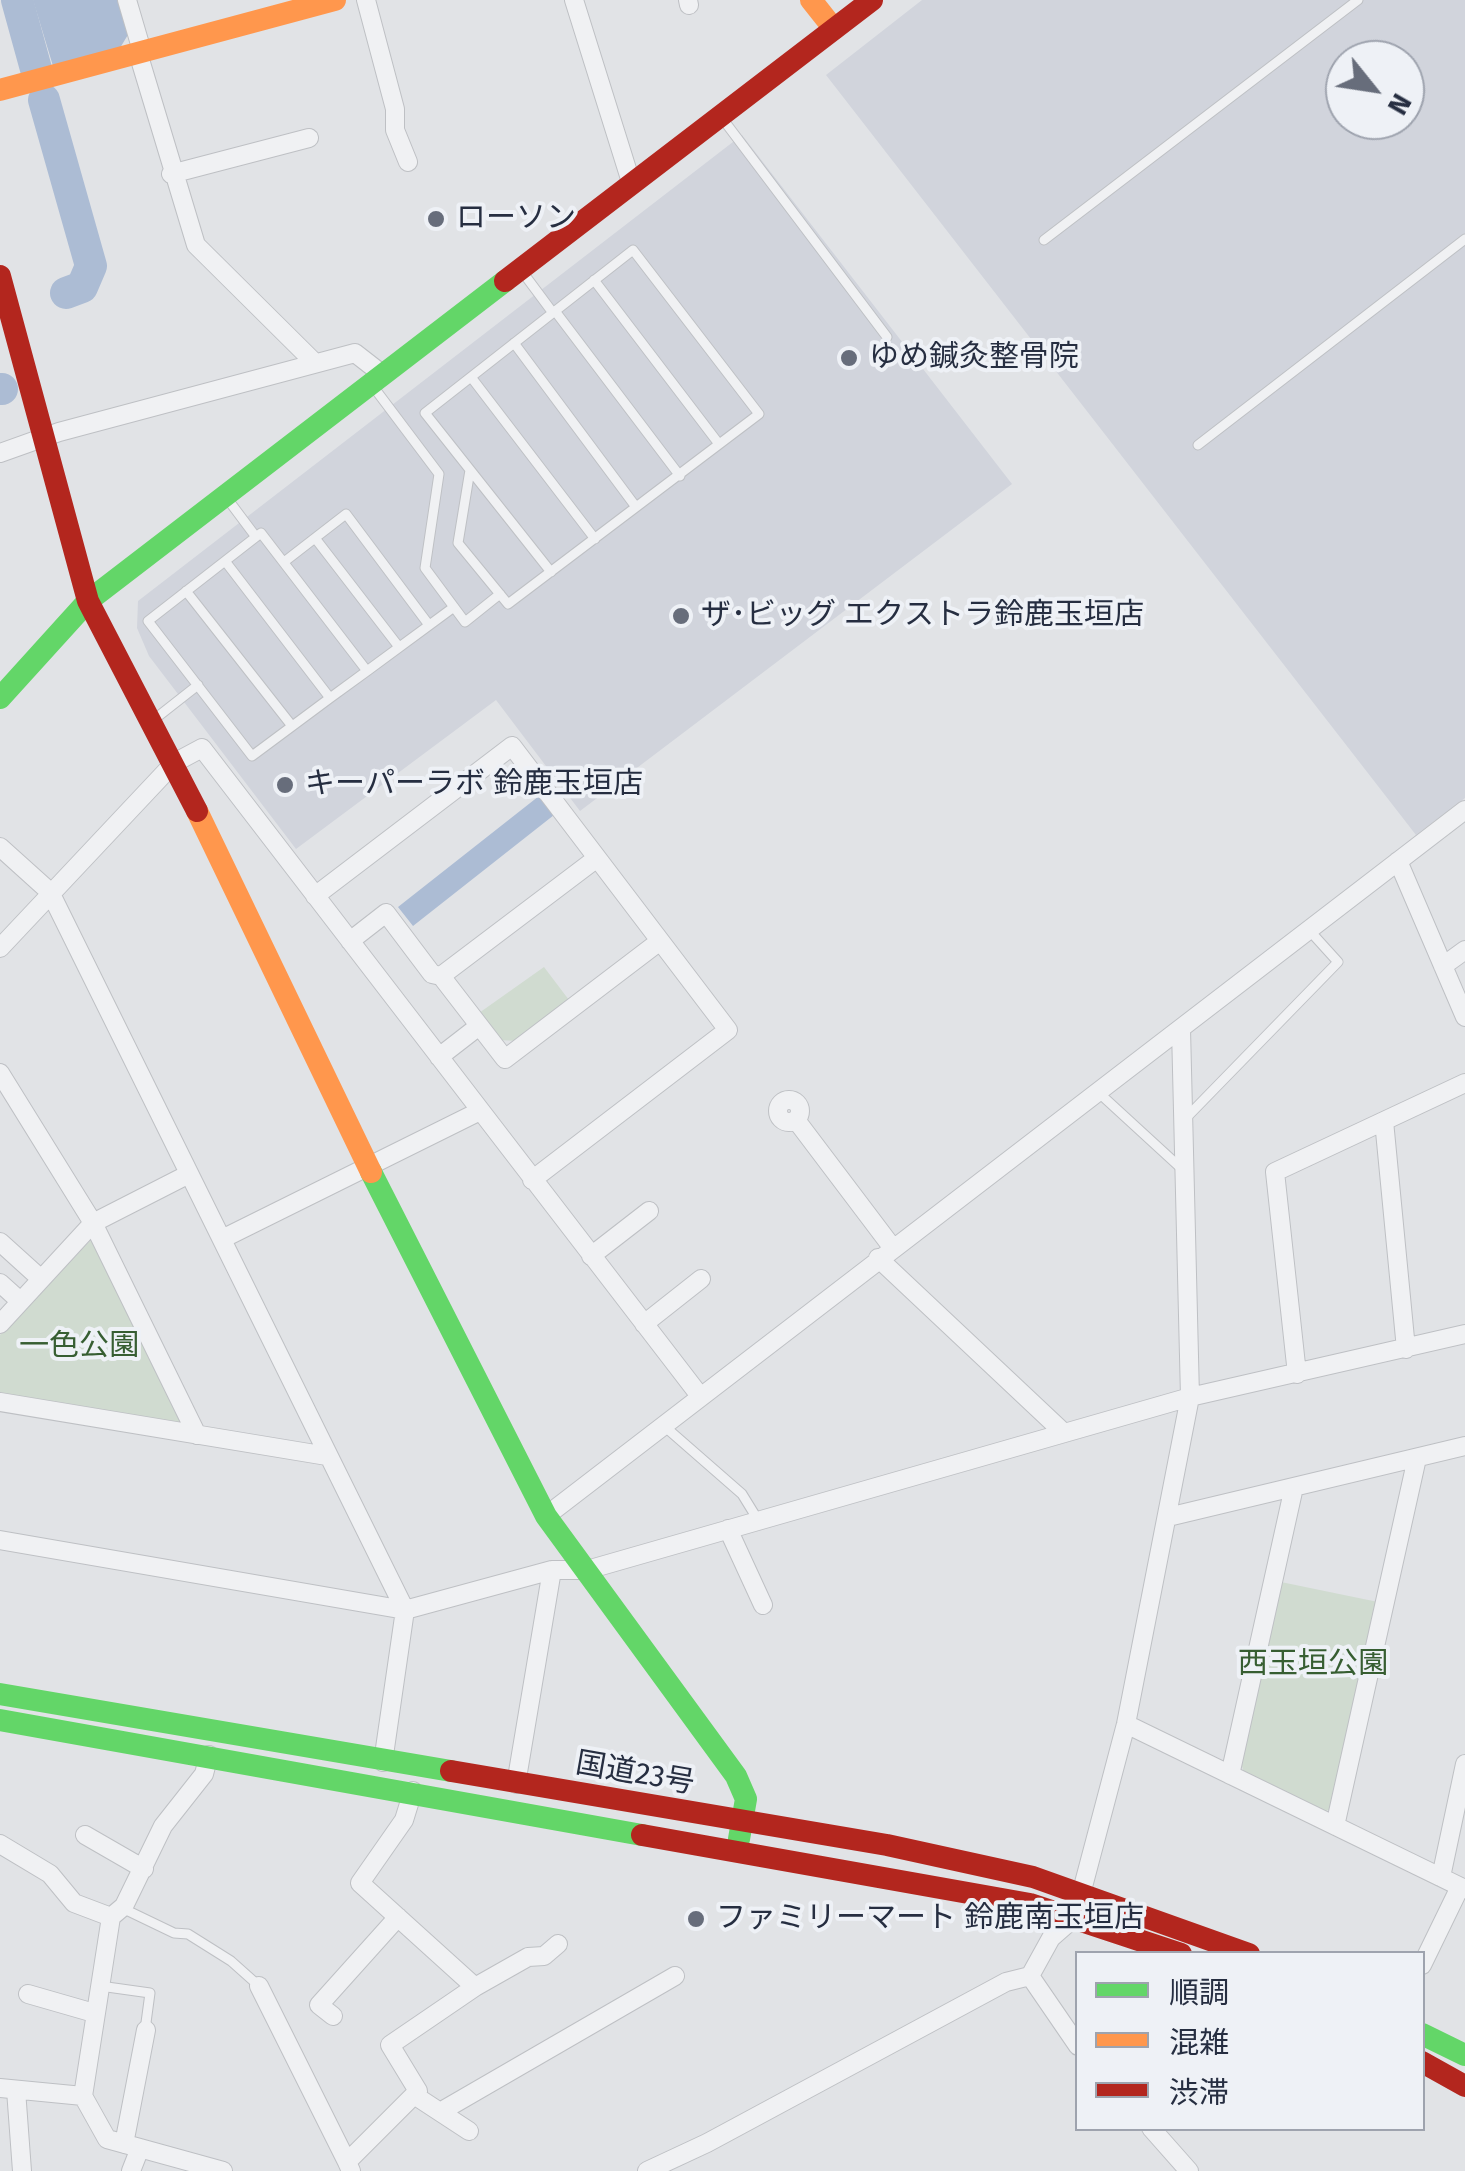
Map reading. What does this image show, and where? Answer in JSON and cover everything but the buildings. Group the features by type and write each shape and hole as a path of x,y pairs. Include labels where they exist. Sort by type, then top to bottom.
{"main road":[{"path":"0,90 289,6 335,0"},
{"path":"811,0 834,29"},
{"path":"0,698 88,601 872,0"},
{"path":"0,276 88,601 153,720 368,1166 546,1516 736,1776 746,1798 737,1848"},
{"name":"国道23号","path":"0,1694 886,1845 1082,1892 1242,1951"},
{"name":"国道23号","path":"0,1720 737,1848 1076,1917 1173,1951"},
{"path":"1425,2035 1465,2055"},
{"path":"1425,2064 1465,2086"}],"street":[{"path":"127,0 171,174 196,245 315,363"},
{"path":"366,0 396,108 395,130 408,162"},
{"path":"574,0 631,182"},
{"path":"171,174 309,138"},
{"path":"0,452 42,437 356,353 376,378"},
{"path":"314,896 512,746 728,1030 532,1180"},
{"path":"0,948 174,763 202,748 700,1396"},
{"path":"546,1516 1465,810"},
{"path":"0,847 50,892 405,1610 383,1762"},
{"path":"441,976 596,858"},
{"path":"1398,861 1465,1017"},
{"path":"350,942 386,914 432,974 441,976 505,1059 660,941"},
{"path":"1443,966 1465,950"},
{"path":"438,1057 479,1026"},
{"path":"648,2171 1006,1982 1030,1976 1050,1938 1076,1917 1126,1724 1190,1397 1181,1028"},
{"path":"0,1074 94,1222 198,1435"},
{"path":"1297,1374 1275,1172 1465,1083"},
{"path":"224,1238 480,1110"},
{"path":"796,1120 885,1253 1063,1432"},
{"path":"1384,1121 1406,1349"},
{"path":"0,1324 94,1222 189,1174"},
{"path":"591,1256 649,1211"},
{"path":"0,1242 41,1279"},
{"path":"644,1324 702,1280"},
{"path":"0,1283 20,1302"},
{"path":"0,1540 405,1610 552,1570 587,1570 1190,1397 1465,1334"},
{"path":"0,1402 327,1456"},
{"path":"1168,1517 1465,1446"},
{"path":"1335,1826 1416,1458"},
{"path":"1230,1775 1294,1487"},
{"path":"728,1529 763,1605"},
{"path":"516,1784 552,1570"},
{"path":"1126,1724 1462,1888 1425,1959"},
{"path":"209,1756 204,1774 163,1826 144,1869 117,1912 97,1986 84,2096 107,2139 223,2171"},
{"path":"1441,1877 1465,1764"},
{"path":"413,1791 404,1820 360,1884 475,1986"},
{"path":"86,1834 144,1869"},
{"path":"0,1844 50,1874 74,1903 117,1912"},
{"path":"332,2016 319,2005 398,1917"},
{"path":"259,1986 349,2167 418,2091 390,2045 475,1986 528,1957 544,1956 558,1944"},
{"path":"440,2112 676,1976"},
{"path":"1030,1976 1075,2042"},
{"path":"28,1994 94,2013"},
{"path":"131,2171 146,2030"},
{"path":"22,2171 8,2089 84,2096"},
{"path":"414,2095 469,2130"},
{"path":"1154,2131 1189,2171"}],"lane":[{"path":"1044,240 1358,0"},
{"path":"720,116 887,337"},
{"path":"1198,444 1465,238"},
{"path":"470,470 458,543 508,604 551,572 636,507 680,476 759,414 632,250 425,412 551,572"},
{"path":"519,268 680,476"},
{"path":"594,280 719,444"},
{"path":"514,343 636,507"},
{"path":"471,377 595,538"},
{"path":"376,378 439,474 425,568 465,622 500,594"},
{"path":"224,495 256,537"},
{"path":"284,562 346,514 429,625"},
{"path":"367,671 262,533 148,620 252,756 454,607"},
{"path":"315,538 400,647"},
{"path":"225,561 330,698"},
{"path":"186,591 292,726"},
{"path":"153,720 198,686"},
{"path":"1182,1121 1338,962 1309,930"},
{"path":"1098,1092 1183,1170"},
{"path":"663,1425 742,1494 758,1520"},
{"path":"117,1912 174,1933 188,1934 232,1961 259,1986"},
{"path":"97,1986 150,1994 142,2028 146,2030"}],"shaded area":[{"path":"922,0 1465,0 1465,798 1416,835 826,75"},
{"path":"742,135 1012,484 580,811 496,700 296,849 149,656 137,628 138,601"}],"green space":[{"path":"544,967 569,1000 518,1041 499,1040 479,1013"},
{"name":"一色公園","path":"90,1241 97,1243 184,1419 179,1427 0,1396 0,1335"},
{"name":"西玉垣公園","path":"1281,1582 1378,1602 1332,1808 1323,1813 1244,1773 1241,1763"}],"water":[{"path":"33,0 119,0 129,33 120,48 53,66"},
{"path":"539,796 554,815 413,926 398,907"}],"waterway":[{"path":"17,0 36,69"},
{"path":"44,100 91,266 82,287 66,293"}],"traffic: fast":[{"path":"0,698 88,601 505,281"},
{"path":"371,1172 546,1516 736,1776 746,1799 739,1839"},
{"path":"0,1694 451,1771"},
{"path":"0,1720 642,1835"},
{"path":"1425,2035 1465,2055"}],"traffic: slow":[{"path":"0,90 335,0"},
{"path":"811,0 834,29"},
{"path":"197,811 371,1172"}],"traffic: jam":[{"path":"505,281 872,0"},
{"path":"0,276 88,601 197,811"},
{"path":"451,1771 887,1845 1033,1877 1241,1951"},
{"path":"642,1835 1030,1904 1172,1951"},
{"path":"1425,2064 1465,2086"}],"place":[{"name":"ローソン","path":"436,219"},
{"name":"ゆめ鍼灸整骨院","path":"849,358"},
{"name":"ザ･ビッグ エクストラ鈴鹿玉垣店","path":"681,616"},
{"name":"キーパーラボ 鈴鹿玉垣店","path":"285,785"},
{"name":"ファミリーマート 鈴鹿南玉垣店","path":"696,1919"}]}
